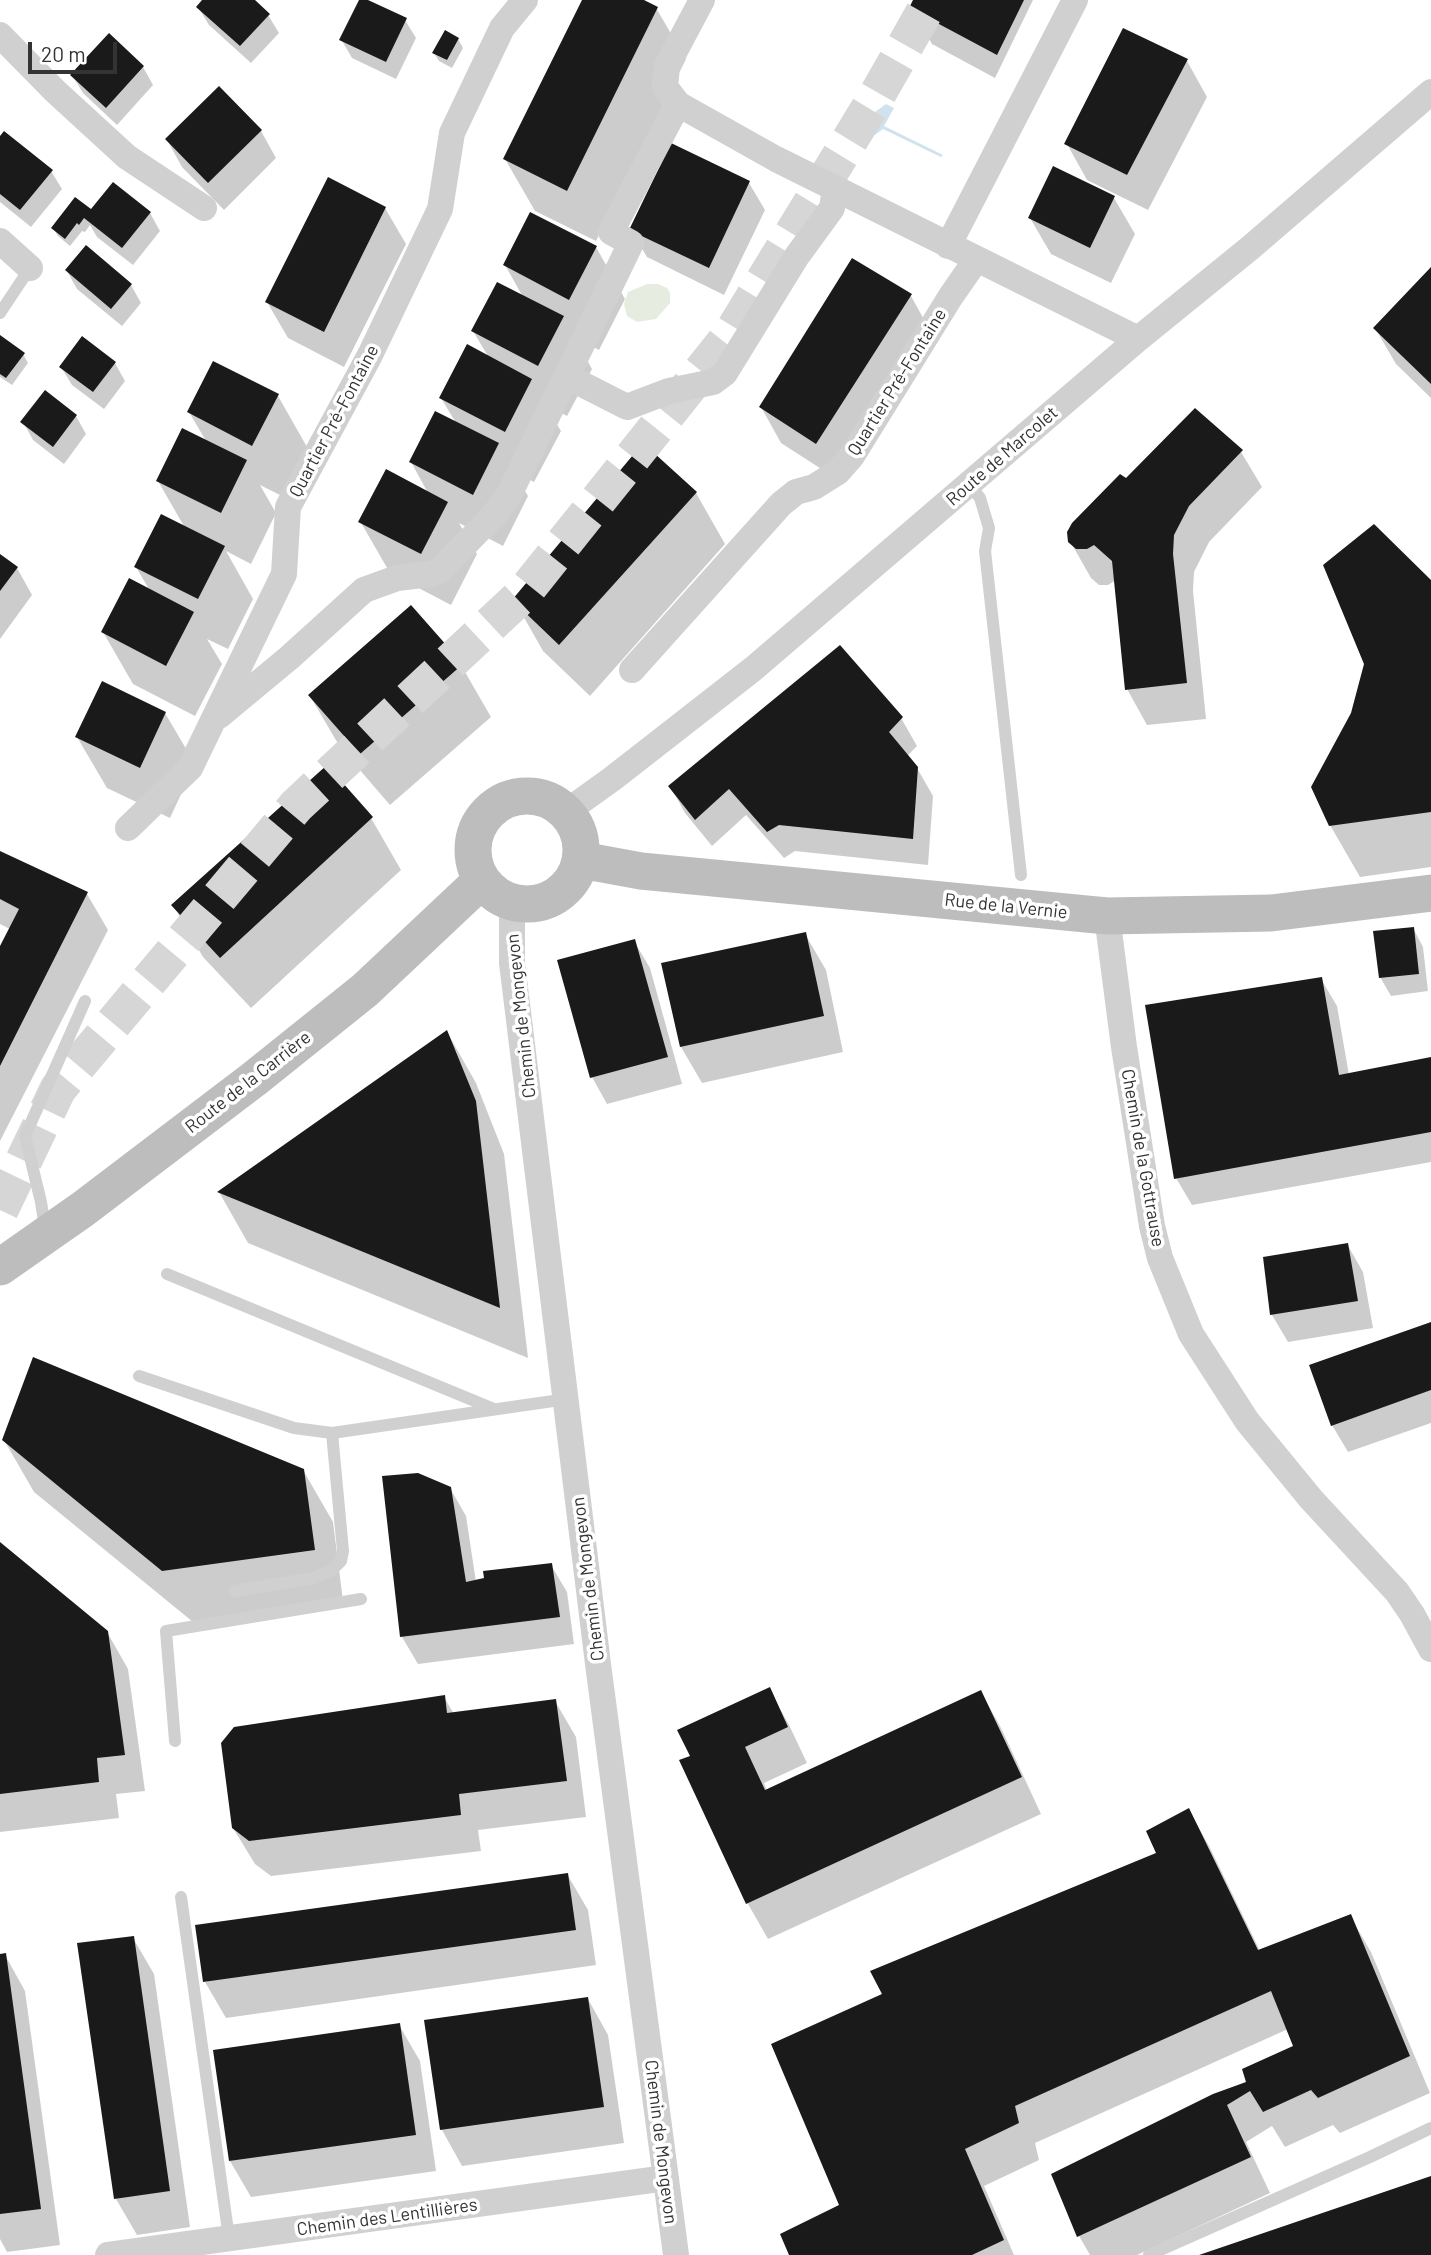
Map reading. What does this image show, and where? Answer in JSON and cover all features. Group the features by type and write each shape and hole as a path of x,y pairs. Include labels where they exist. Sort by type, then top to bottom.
{"street":[{"name":"Quartier Pré-Fontaine","path":"128,828 190,768 284,574 288,507 370,355 440,209 452,133 502,28 525,0"},
{"path":"702,0 667,66 665,87 678,104 835,189 1138,339"},
{"path":"948,246 1074,0"},
{"path":"0,35 55,91 127,157 204,208"},
{"name":"Route de Marcolet","path":"566,812 753,669 1431,92"},
{"path":"212,722 364,590 397,578 439,571 493,516 509,495 631,243 611,232 678,104"},
{"path":"568,377 627,407 669,391 713,382 725,373 797,256 832,208 835,189"},
{"path":"0,242 30,268"},
{"name":"Quartier Pré-Fontaine","path":"632,670 781,504 796,492 814,487 838,472 852,456 976,260"},
{"path":"534,796 551,802 566,812 576,826 581,843 581,860 575,877 564,891 548,901 530,905 512,903 490,890 482,880 475,864 473,846 477,830 486,814 516,797 534,796"},
{"name":"Rue de la Vernie","path":"581,860 641,871 1107,916 1271,913 1431,893"},
{"name":"Route de la Carrière","path":"0,1267 254,1079 365,990 482,880"},
{"name":"Chemin de Mongevon","path":"512,903 512,963 598,1664 676,2255"},
{"name":"Chemin de la Gottrause","path":"1107,916 1152,1226 1160,1258 1186,1324 1247,1421 1311,1499 1397,1592 1431,1649"},
{"name":"Chemin des Lentillières","path":"108,2255 666,2178"}],"lane":[{"path":"0,313 30,268"},
{"path":"969,484 980,498 989,528 985,551 1021,875"},
{"path":"46,1235 25,1136 85,1001"},
{"path":"167,1274 496,1410"},
{"path":"139,1376 294,1428 332,1433 567,1399"},
{"path":"235,1591 314,1578 331,1571 341,1561 343,1551 332,1433"},
{"path":"175,1741 166,1631 360,1599"},
{"path":"181,1898 229,2238"},
{"path":"1149,2255 1431,2128"}],"shaded area":[{"path":"647,284 658,284 667,288 670,303 656,319 637,322 627,316 624,304 628,292"}],"water":[{"path":"886,104 894,108 884,126 943,155 941,157 883,129 865,142 858,139 868,117"}],"building":[{"path":"202,0 255,0 270,14 240,46 196,7"},
{"path":"359,0 368,0 407,18 386,62 339,40"},
{"path":"582,0 644,0 658,7 567,191 503,159"},
{"path":"913,0 1024,0 997,55 909,8"},
{"path":"1123,28 1188,59 1127,175 1064,144"},
{"path":"445,30 459,38 447,60 432,53"},
{"path":"109,33 144,66 106,108 70,75"},
{"path":"219,86 262,130 208,183 165,139"},
{"path":"4,131 53,170 20,210 0,194 0,136"},
{"path":"671,143 750,181 709,268 629,230"},
{"path":"1053,166 1115,196 1090,248 1028,218"},
{"path":"328,177 386,207 324,332 265,302"},
{"path":"113,182 151,212 122,248 84,218 65,239 51,228 75,197 91,209"},
{"path":"530,212 597,246 569,300 503,265"},
{"path":"86,245 132,284 111,309 65,270"},
{"path":"852,258 912,294 816,444 759,407"},
{"path":"1431,267 1431,384 1373,328"},
{"path":"497,282 564,316 538,366 471,331"},
{"path":"0,335 25,353 6,378 0,374"},
{"path":"82,336 116,362 93,392 59,367"},
{"path":"467,344 532,379 505,432 439,398"},
{"path":"213,361 279,394 252,446 187,412"},
{"path":"45,390 77,415 53,447 20,422"},
{"path":"1195,408 1243,450 1189,506 1174,535 1173,554 1187,683 1125,690 1112,561 1094,545 1087,549 1076,549 1068,542 1067,532 1072,523 1120,474 1126,478"},
{"path":"435,411 499,443 473,495 409,462"},
{"path":"182,428 247,460 221,513 156,481"},
{"path":"643,443 697,492 559,645 512,600"},
{"path":"386,469 448,502 421,554 358,522"},
{"path":"161,514 225,546 198,599 134,567"},
{"path":"1374,524 1431,580 1431,812 1329,826 1311,787 1351,713 1364,664 1323,565"},
{"path":"0,554 18,567 0,591"},
{"path":"129,578 194,612 166,666 101,632"},
{"path":"411,605 463,664 360,754 308,695"},
{"path":"840,645 903,717 889,732 918,767 913,839 779,825 767,832 729,789 695,820 668,786"},
{"path":"102,681 166,712 140,768 75,737"},
{"path":"327,765 373,817 220,958 171,905"},
{"path":"0,851 88,892 0,1066 0,946 19,909 0,899"},
{"path":"1414,927 1419,974 1379,978 1373,931"},
{"path":"806,932 824,1016 680,1047 661,963"},
{"path":"635,939 668,1057 590,1078 557,960"},
{"path":"1322,977 1339,1075 1431,1057 1431,1132 1174,1179 1145,1005"},
{"path":"447,1030 476,1101 500,1308 217,1192"},
{"path":"1348,1243 1358,1301 1270,1315 1263,1257"},
{"path":"1431,1322 1431,1390 1331,1426 1309,1365"},
{"path":"33,1357 304,1469 315,1550 162,1571 2,1440"},
{"path":"418,1473 451,1487 466,1582 484,1578 483,1571 552,1563 560,1617 400,1637 382,1476"},
{"path":"0,1542 108,1631 125,1755 97,1758 99,1782 0,1794"},
{"path":"770,1687 788,1727 745,1747 765,1790 981,1690 1022,1777 746,1904 679,1760 690,1756 677,1730"},
{"path":"445,1695 447,1713 556,1699 567,1781 459,1794 461,1815 249,1841 232,1828 221,1743 234,1727"},
{"path":"1189,1808 1258,1950 1351,1914 1410,2056 1318,2098 1311,2090 1263,2112 1250,2091 1227,2105 1251,2157 1077,2237 1051,2174 1213,2094 1246,2082 1242,2069 1293,2046 1271,1991 1015,2106 1019,2123 965,2149 1004,2240 972,2255 789,2255 780,2234 839,2205 771,2044 882,1994 870,1971 1156,1853 1146,1831"},
{"path":"568,1873 576,1930 203,1982 195,1925"},
{"path":"134,1936 170,2191 114,2199 77,1943"},
{"path":"6,1953 41,2209 0,2214 0,1954"},
{"path":"588,1997 604,2107 440,2130 424,2020"},
{"path":"400,2023 416,2135 229,2161 213,2050"},
{"path":"1431,2176 1431,2255 1199,2255"}],"tunnel":[{"path":"0,1210 58,1089 296,806 523,594 732,333 876,97 931,0"}]}
